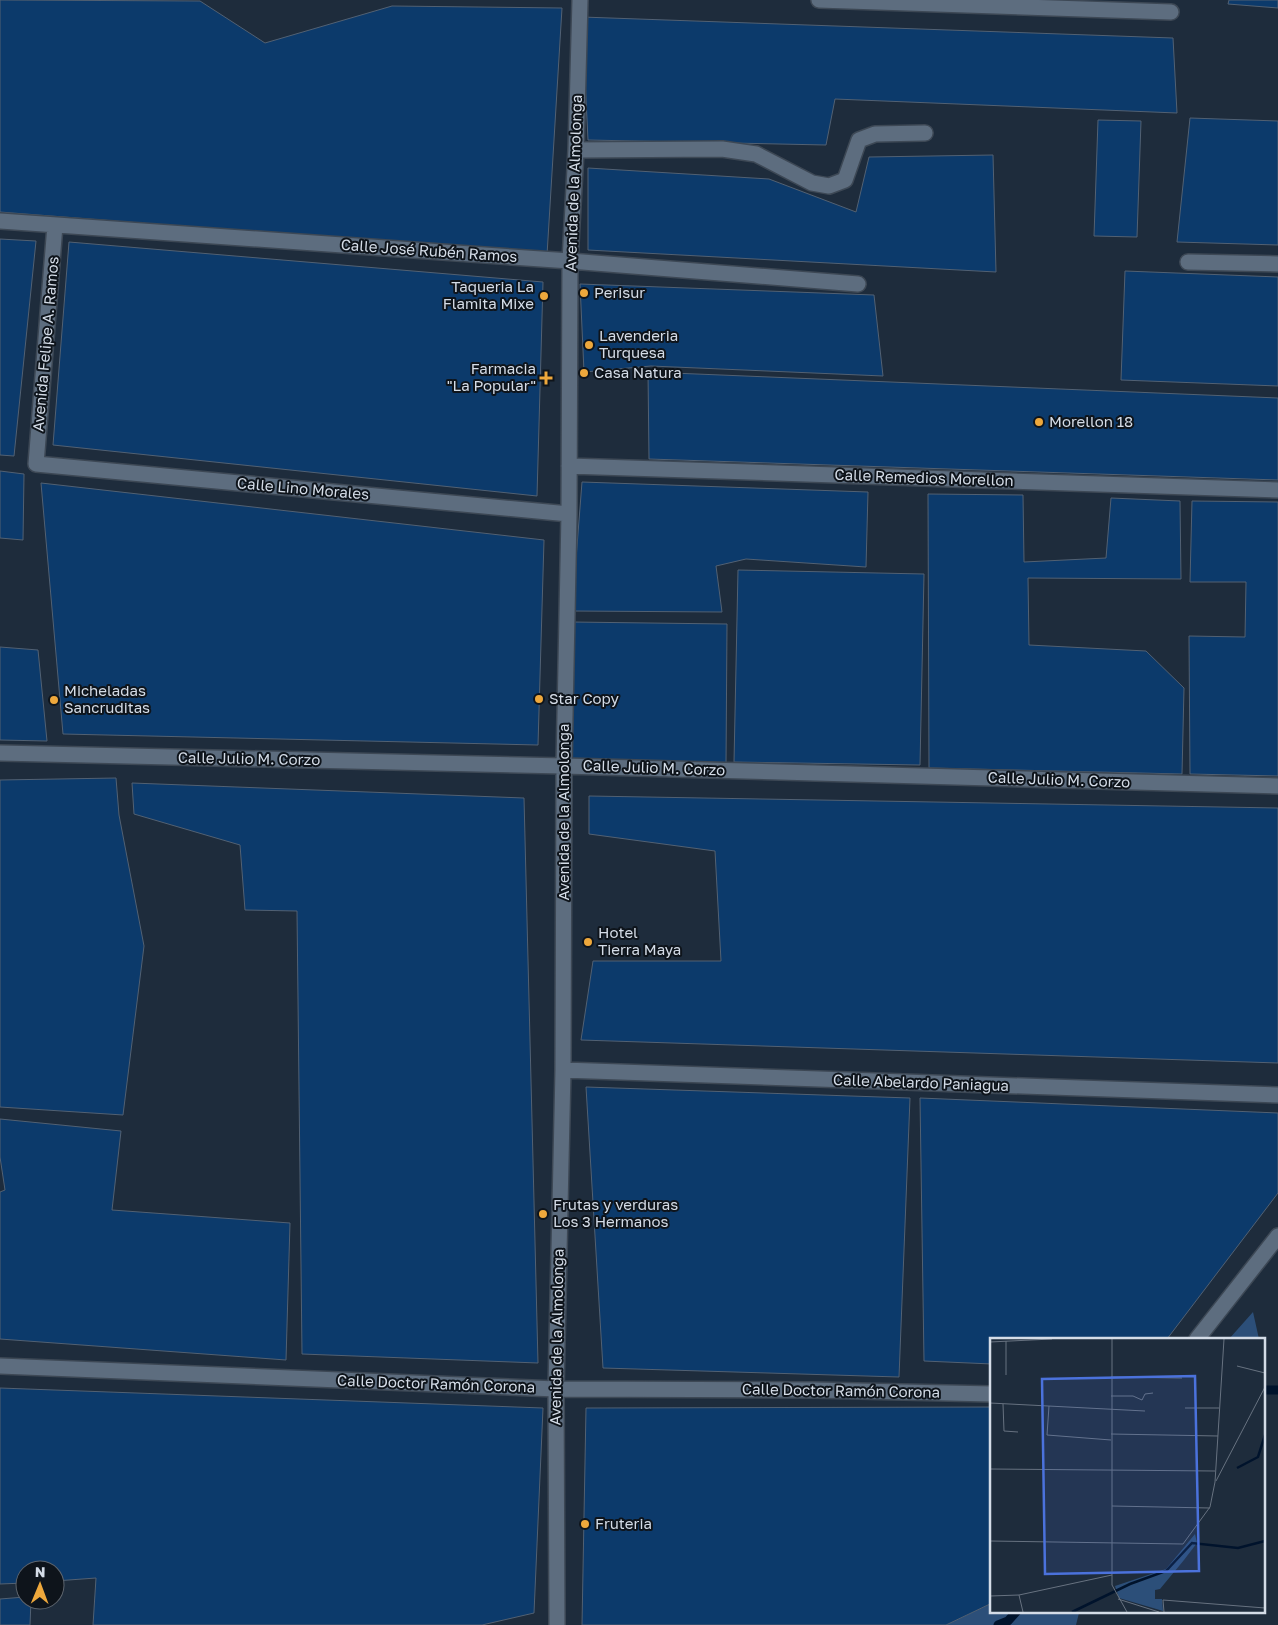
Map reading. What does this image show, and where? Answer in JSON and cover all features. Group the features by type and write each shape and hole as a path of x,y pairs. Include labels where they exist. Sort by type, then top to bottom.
{"street":[{"name":"Avenida de la Almolonga","path":"557,1625 556,1389 563,1070 564,766 569,514 570,260 576,150 580,0"},
{"path":"819,0 1171,12"},
{"path":"576,150 722,150 756,154 812,183 829,186 845,180 859,140 875,134 925,133"},
{"name":"Calle José Rubén Ramos","path":"0,221 570,260 858,284"},
{"name":"Avenida Felipe A. Ramos","path":"36,464 55,225"},
{"path":"1188,262 1278,264"},
{"name":"Calle Lino Morales","path":"36,464 569,514"},
{"name":"Calle Remedios Morellon","path":"569,466 1278,490"},
{"name":"Calle Julio M. Corzo","path":"0,753 564,766 1278,786"},
{"name":"Calle Abelardo Paniagua","path":"563,1070 1278,1095"},
{"path":"1198,1338 1278,1236"},
{"name":"Calle Doctor Ramón Corona","path":"0,1366 556,1389 814,1390 990,1394"}],"shaded area":[{"path":"1253,1312 1259,1338 1230,1338"},
{"path":"990,1604 990,1612 1080,1612 1076,1625 946,1625"}],"building":[{"path":"0,0 200,1 265,43 392,6 562,8 547,255 0,212"},
{"path":"1229,0 1278,0 1278,8 1228,4"},
{"path":"582,17 1173,38 1177,113 835,99 826,145 588,140"},
{"path":"1190,118 1278,121 1278,245 1177,242"},
{"path":"1098,120 1141,121 1137,237 1094,236"},
{"path":"993,155 996,272 588,250 588,168 769,179 856,212 869,157"},
{"path":"0,239 36,241 14,456 0,455"},
{"path":"69,242 543,282 537,496 53,445"},
{"path":"1125,271 1278,277 1278,386 1121,380"},
{"path":"580,284 874,295 883,376 651,366 584,372"},
{"path":"648,372 1278,398 1278,480 649,459"},
{"path":"0,471 24,474 23,540 0,538"},
{"path":"582,482 868,492 866,567 746,559 716,566 722,612 572,611"},
{"path":"41,483 544,540 538,745 63,734"},
{"path":"928,494 1023,495 1024,562 1106,558 1111,498 1180,501 1181,579 1028,578 1029,645 1146,651 1184,688 1182,774 929,768"},
{"path":"1192,501 1278,502 1278,776 1190,774 1189,636 1245,637 1246,582 1190,582"},
{"path":"738,570 924,574 920,765 734,762"},
{"path":"572,622 727,624 726,764 571,762"},
{"path":"0,647 38,650 47,741 0,740"},
{"path":"116,778 119,815 144,946 123,1115 0,1107 0,780"},
{"path":"132,783 524,798 538,1363 302,1354 297,911 245,910 240,845 134,814"},
{"path":"589,796 1278,808 1278,1063 581,1040 593,961 721,961 715,851 589,834"},
{"path":"586,1087 910,1098 899,1377 603,1368"},
{"path":"920,1098 1278,1113 1278,1193 1168,1338 990,1338 990,1364 924,1361"},
{"path":"0,1119 121,1131 112,1210 290,1223 286,1360 0,1339 0,1192 5,1190 0,1157"},
{"path":"0,1388 543,1408 534,1613 482,1625 93,1625 96,1578 65,1580 65,1560 15,1560 15,1583 0,1584"},
{"path":"990,1407 990,1604 946,1625 582,1625 586,1408"},
{"path":"15,1598 15,1610 31,1610 30,1625 0,1625 0,1599"}],"waterway":[{"path":"1266,1390 1278,1390"},
{"path":"998,1625 1008,1621 1016,1612"}],"place":[{"name":"Perisur","path":"584,293"},
{"name":"Taqueria La Flamita Mixe","path":"544,296"},
{"name":"Lavenderia Turquesa","path":"589,345"},
{"name":"Casa Natura","path":"584,373"},
{"name":"Farmacia \"La Popular\"","path":"546,378"},
{"name":"Morellon 18","path":"1039,422"},
{"name":"Star Copy","path":"539,699"},
{"name":"Micheladas Sancruditas","path":"54,700"},
{"name":"Hotel Tierra Maya","path":"588,942"},
{"name":"Frutas y verduras Los 3 Hermanos","path":"543,1214"},
{"name":"Fruteria","path":"585,1524"}]}
